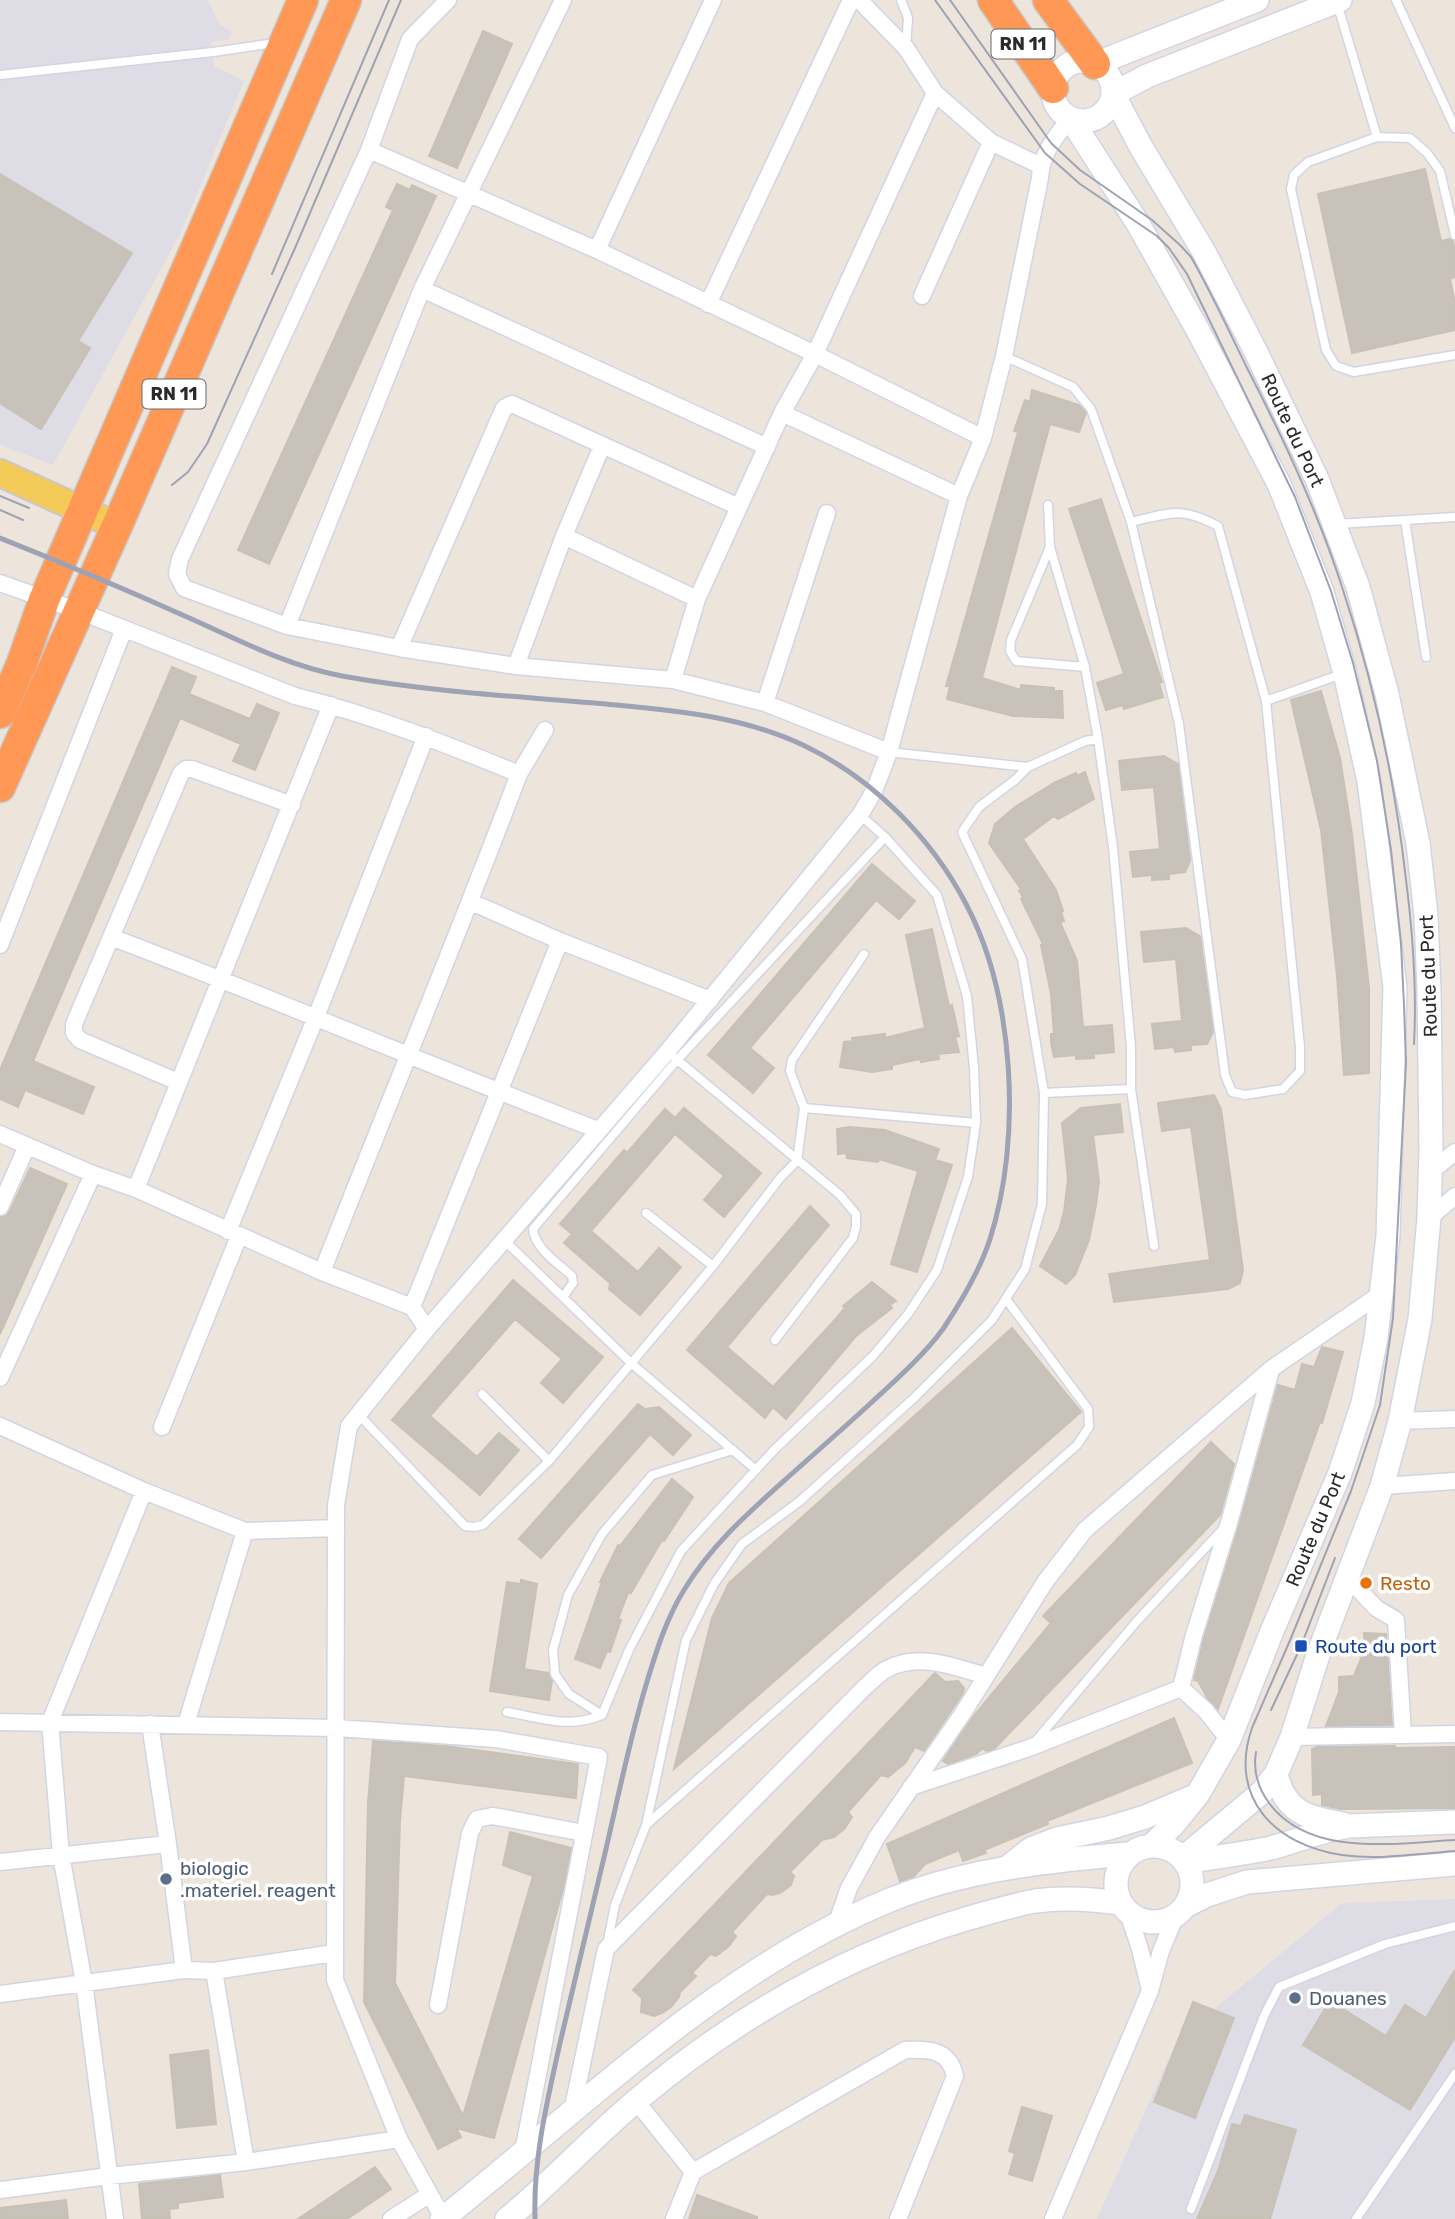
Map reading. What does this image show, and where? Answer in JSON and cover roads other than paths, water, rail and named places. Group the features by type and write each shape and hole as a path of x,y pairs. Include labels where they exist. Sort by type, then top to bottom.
{"highway":[{"name":"RN 11","path":"0,713 22,663 44,600 303,0"},
{"name":"RN 11","path":"0,787 346,0"},
{"name":"RN 11","path":"993,0 1053,88"},
{"name":"RN 11","path":"1062,13 1095,64"}],"main road":[{"path":"1095,64 1257,0"},
{"path":"1113,94 1147,76 1338,1"},
{"path":"1086,61 1095,64 1109,76 1113,94 1105,111 1097,117 1088,121 1070,118 1057,106 1053,88 1055,79 1068,65 1086,61"},
{"name":"Route du Port","path":"1113,94 1141,147 1204,252 1317,479 1358,587 1383,681 1418,843 1426,915 1431,1084 1429,1218 1420,1319 1400,1421 1382,1486 1319,1652 1292,1737 1276,1774 1261,1793 1184,1860"},
{"name":"Route du Port","path":"1070,118 1137,222 1195,324 1279,484 1322,592 1345,673 1369,781 1395,987 1388,1236 1370,1371 1352,1437 1340,1473 1228,1740 1198,1794 1173,1825 1140,1849"},
{"path":"0,473 117,526"},
{"path":"1276,1774 1282,1793 1296,1810 1318,1820 1349,1826"},
{"path":"1007,1869 1031,1849 1058,1839 1145,1817 1198,1794"},
{"path":"1184,1860 1268,1848 1298,1841 1332,1828 1455,1822"},
{"path":"1108,1828 1129,1837 1140,1849"},
{"path":"443,2219 640,2056 734,1985 836,1925 891,1900 948,1882 1007,1869 1163,1846 1184,1860 1191,1872 1191,1896 1181,1911"},
{"path":"1140,1849 1120,1865 1116,1890 1124,1908 1139,1920 1152,1922 1165,1921 1207,1895 1247,1882 1455,1864"},
{"path":"507,2219 636,2101 725,2033 769,2005 819,1979 932,1929 1009,1906 1064,1898 1124,1908"}],"street":[{"path":"448,0 410,39 369,150 180,559 177,574 184,587 287,626 399,648 516,666 673,680 765,704 889,752"},
{"path":"287,626 422,289 564,0"},
{"path":"597,250 713,0"},
{"path":"708,304 851,0"},
{"path":"859,0 906,48 935,93 991,142 1041,166"},
{"path":"673,680 697,599 782,413 815,354 935,93"},
{"path":"443,2219 399,2139 335,1980 335,1505 349,1426 427,1329 598,1130 672,1056 710,1000 860,814 874,791 889,752 959,496 983,438 1004,355 1041,166 1051,143 1070,118"},
{"path":"922,296 991,142"},
{"path":"369,150 597,250 983,438"},
{"path":"422,289 767,447"},
{"path":"399,648 505,408 512,404 739,507"},
{"path":"782,413 959,496"},
{"path":"516,666 564,536 603,446"},
{"path":"765,704 827,513"},
{"path":"564,536 697,599"},
{"path":"0,583 79,611 295,696 426,736 519,774"},
{"path":"0,945 124,629"},
{"path":"136,1189 331,705"},
{"path":"322,1272 407,1055 471,902 519,774 545,730"},
{"path":"162,1427 233,1233 426,736"},
{"path":"178,1082 80,1040 74,1033 74,1024 181,773 192,769 292,805"},
{"path":"471,902 559,941 710,1000"},
{"path":"111,937 598,1130"},
{"path":"412,1307 559,941"},
{"path":"0,1134 93,1174 136,1189 322,1272 412,1307 427,1329"},
{"path":"0,1207 27,1146"},
{"path":"1429,1173 1455,1152"},
{"path":"0,1378 93,1174"},
{"path":"1429,1218 1455,1196"},
{"path":"836,1925 849,1888 877,1837 963,1713 1045,1582 1085,1530 1271,1369 1382,1293"},
{"path":"1181,1688 1271,1369"},
{"path":"1400,1421 1455,1419"},
{"path":"0,1426 144,1491 245,1531 336,1528"},
{"path":"1382,1486 1455,1481"},
{"path":"114,2219 84,1983 61,1855 50,1722 144,1491"},
{"path":"186,1724 245,1531"},
{"path":"1348,1578 1376,1608 1396,1620 1403,1735"},
{"path":"572,2112 606,1949 865,1687 888,1669 915,1661 942,1663 986,1676"},
{"path":"1181,1688 1206,1711 1228,1740"},
{"path":"911,1787 1029,1748 1181,1688"},
{"path":"0,1722 337,1728 496,1739 599,1756 523,2152"},
{"path":"150,1724 169,1844 184,1969"},
{"path":"1292,1737 1455,1734"},
{"path":"438,2005 470,1833 478,1819 492,1816 584,1833"},
{"path":"0,1862 169,1844"},
{"path":"1124,1908 1138,1939 1150,1992"},
{"path":"1053,2219 1150,1992 1165,1941 1181,1911"},
{"path":"0,1994 184,1969 214,1971 334,1953"},
{"path":"214,1971 246,2162"},
{"path":"674,2219 694,2172 905,2050 926,2049 943,2055 952,2064 955,2076 898,2219"},
{"path":"636,2101 694,2172"},
{"path":"0,2190 246,2162 399,2139"},
{"path":"391,2219 430,2194"}],"lane":[{"path":"901,0 908,18 906,48"},
{"path":"1396,0 1455,128"},
{"path":"1338,1 1377,137"},
{"path":"0,75 284,42"},
{"path":"1455,235 1440,171 1427,153 1410,138 1377,137 1308,162 1294,175 1292,189 1326,350 1336,366 1353,373 1455,355"},
{"path":"1004,355 1073,387 1091,409 1131,522 1180,724 1225,1075 1232,1092 1245,1095 1283,1088 1300,1071 1300,1047 1266,701 1218,526 1197,515 1176,512 1131,522"},
{"path":"1048,505 1050,547 1086,667 1098,738 1112,847 1131,1047 1131,1089 1154,1246"},
{"path":"1334,524 1455,517"},
{"path":"1405,520 1426,657"},
{"path":"1050,547 1011,640 1010,651 1016,661 1086,667"},
{"path":"1266,701 1345,673"},
{"path":"606,1949 615,1905 646,1825 686,1640 714,1584 743,1544 800,1501 914,1398 992,1320 1025,1269 1042,1204 1044,1093 1022,959 962,832 979,807 1015,780 1028,766 1098,738"},
{"path":"889,752 1028,766"},
{"path":"507,1712 571,1723 602,1715 629,1650 681,1551 775,1449 873,1356 908,1314 937,1269 968,1177 976,1123 967,996 937,895 885,837 860,814"},
{"path":"563,1297 573,1283 572,1276 542,1249 534,1238 533,1229 672,1056 885,837"},
{"path":"358,1414 465,1526 483,1525 549,1461 713,1266 780,1178 797,1161 804,1108 790,1071 792,1060 864,954"},
{"path":"672,1056 840,1195 856,1214 853,1238 775,1340"},
{"path":"1044,1093 1131,1089"},
{"path":"804,1108 976,1123"},
{"path":"646,1213 713,1266"},
{"path":"504,1240 631,1363 756,1470"},
{"path":"646,1825 1077,1445 1089,1427 1088,1409 1006,1299"},
{"path":"482,1395 549,1461"},
{"path":"602,1715 569,1694 555,1674 553,1650 568,1595 602,1534 652,1475 733,1450"},
{"path":"1029,1748 1137,1621 1229,1523"},
{"path":"1191,2209 1264,2016 1279,1987 1385,1944 1455,1926"},
{"path":"1356,2219 1455,2074"}],"tram line":[{"path":"272,274 389,0"},
{"path":"172,485 188,472 207,444 295,248 401,0"},
{"path":"935,0 1045,153 1080,184 1157,236 1187,274 1295,497 1331,591 1353,663 1377,761 1391,850 1401,944 1406,1062 1393,1318 1380,1405 1351,1491 1252,1728 1246,1753 1246,1776 1252,1796 1262,1814 1277,1829 1318,1850 1370,1857 1455,1851"},
{"path":"950,0 1051,143 1080,170 1152,220 1191,257 1299,476 1333,561 1354,625 1374,697 1389,770 1411,921 1415,982 1414,1044"},
{"path":"0,496 29,508"},
{"path":"0,510 23,520"},
{"path":"1271,1710 1301,1646 1335,1558"},
{"path":"1256,1752 1256,1772 1265,1797 1286,1821 1307,1832 1330,1840 1355,1843 1455,1840"}],"railway":[{"path":"0,538 302,666 342,676 436,689 675,711 728,720 780,735 805,746 854,775 898,812 918,833 952,879 982,941 1004,1024 1008,1069 1007,1158 990,1239 970,1286 935,1339 891,1385 736,1526 695,1573 672,1612 633,1730 560,2043 536,2174 535,2219"}],"place":[{"name":"Resto","path":"1366,1583"},
{"name":"Route du port","path":"1301,1646"},
{"name":"biologic .materiel. reagent","path":"166,1879"},
{"name":"Douanes","path":"1295,1998"}]}
